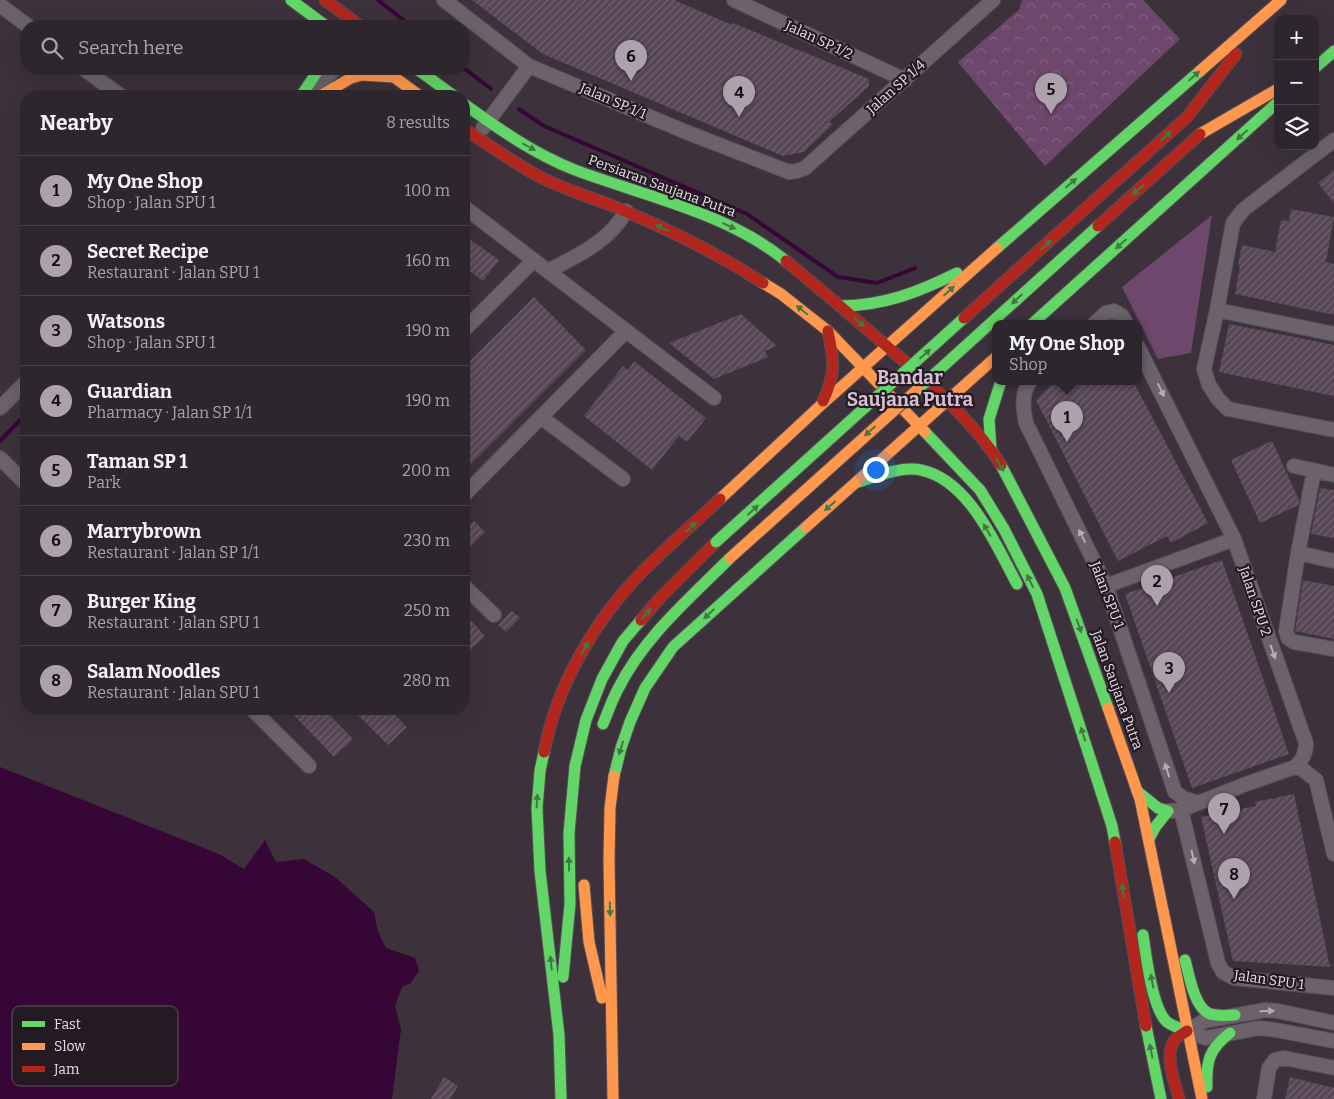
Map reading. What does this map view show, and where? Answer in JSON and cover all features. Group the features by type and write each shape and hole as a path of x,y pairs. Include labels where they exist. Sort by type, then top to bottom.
{"main road":[{"path":"292,0 315,20"},
{"path":"325,0 352,20"},
{"path":"561,1099 559,1034 540,871 537,808 540,771 548,731 558,700 583,650 614,605 642,574 821,405 989,255 1281,0"},
{"path":"559,1034 570,904 569,833 575,766 586,720 602,679 623,641 659,599 716,542 1187,117 1271,9"},
{"path":"1319,65 1334,51"},
{"path":"305,90 315,75"},
{"path":"330,90 351,78 362,75 394,77"},
{"path":"391,75 412,90"},
{"path":"425,75 446,90"},
{"path":"994,320 1200,134 1274,91"},
{"path":"1036,320 1275,105"},
{"name":"Persiaran Saujana Putra","path":"470,108 517,141 573,169 703,215 744,233 781,257 887,346"},
{"path":"470,134 538,176 564,188 626,211 737,266 781,294 828,331 980,490 1004,529 1037,594 1112,826 1140,1001 1161,1099"},
{"path":"840,306 867,305 887,301 938,283 989,255"},
{"path":"598,738 618,688 641,654 671,616 730,558 992,322"},
{"path":"821,405 830,387 835,370 828,331"},
{"name":"Jalan Saujana Putra","path":"887,346 947,400 990,449 1008,476 1065,588 1138,791 1153,853 1202,1099"},
{"path":"613,1099 608,861 610,808 618,758 645,688 673,648 771,557 992,361"},
{"path":"990,449 989,419 1001,385"},
{"path":"857,482 893,472 922,470 940,477 959,491 976,510 1033,615 1050,630"},
{"path":"1138,791 1158,808 1173,810"},
{"path":"1149,839 1156,826 1173,810"},
{"path":"1112,826 1128,856 1132,872"},
{"path":"1153,853 1201,1008 1208,1014 1216,1016 1235,1015"},
{"path":"584,871 584,906 591,954 611,1037"},
{"path":"1141,921 1160,1012 1166,1021 1187,1031 1174,1040 1170,1049 1179,1099"},
{"path":"1208,1099 1206,1066 1210,1053 1220,1041 1230,1034"}],"street":[{"name":"Jalan SP 1/1","path":"444,0 470,20"},
{"name":"Jalan SP 1/2","path":"734,0 905,80"},
{"name":"Jalan SP 1/4","path":"798,171 805,168 993,0"},
{"path":"0,5 20,20"},
{"name":"Jalan SP 1/1","path":"470,20 529,66 789,172 798,171"},
{"path":"476,138 529,66"},
{"path":"92,75 113,90"},
{"path":"315,90 329,75"},
{"path":"1334,140 1238,216 1234,223 1204,369 1209,385 1218,399 1228,409 1334,430"},
{"path":"548,271 593,247 621,220 626,211"},
{"path":"470,212 714,398"},
{"path":"470,324 534,260"},
{"path":"1217,310 1334,334"},
{"path":"1098,320 1106,313 1114,311 1122,316 1124,320"},
{"path":"470,489 626,331"},
{"name":"Jalan SPU 2","path":"1142,355 1234,540 1306,743 1306,750 1295,767"},
{"name":"Jalan SPU 1","path":"1028,385 1023,395 1022,407 1026,424 1106,586 1175,792"},
{"path":"0,408 20,388"},
{"path":"541,417 623,479"},
{"path":"0,458 20,478"},
{"path":"1294,466 1334,475"},
{"name":"Jalan SPU 2","path":"1314,471 1298,553 1286,631 1288,638 1294,642 1334,650"},
{"path":"1106,586 1234,540"},
{"path":"1298,553 1334,561"},
{"path":"470,592 494,616"},
{"path":"258,715 309,766"},
{"path":"1198,803 1185,799 1175,792 1173,810 1198,803 1295,767 1302,769 1316,780 1334,854"},
{"name":"Jalan SPU 1","path":"1173,810 1218,963 1223,972 1234,978 1334,988"},
{"path":"1187,1031 1204,1021 1266,1010 1334,1024"},
{"path":"1187,1031 1206,1038 1258,1028 1334,1041"},
{"path":"1264,1099 1269,1068 1275,1060 1284,1058 1334,1068"}],"green space":[{"path":"1022,0 1143,0 1180,39 1045,166 958,62 1019,10"},
{"path":"1212,215 1191,353 1158,359 1142,327 1142,320 1138,320 1122,287"}],"shaded area":[{"path":"0,767 219,854 244,869 265,840 276,862 304,859 335,877 374,912 378,932 386,948 415,958 419,971 411,983 402,987 395,1006 401,1029 392,1099 0,1099"}],"building":[{"path":"472,0 674,0 869,79 869,86 829,122 833,124 804,152 783,156 543,54"},
{"path":"1334,170 1334,203 1318,183"},
{"path":"1291,209 1334,217 1326,262 1334,264 1334,315 1235,294 1242,245 1275,252 1281,220 1289,221"},
{"path":"470,239 499,260 483,281 470,271"},
{"path":"534,297 586,350 470,465 470,361"},
{"path":"741,314 777,346 765,351 768,357 714,379 669,343"},
{"path":"1229,324 1334,345 1334,396 1219,372"},
{"path":"634,361 706,418 687,442 679,436 652,470 584,416 623,366 628,370"},
{"path":"1051,385 1135,385 1208,523 1171,543 1167,536 1118,561 1036,400"},
{"path":"1272,441 1299,500 1299,505 1260,523 1231,460"},
{"path":"1320,488 1334,490 1334,538 1311,534"},
{"path":"474,521 485,532 470,547 470,525"},
{"path":"1222,560 1289,754 1192,788 1125,594"},
{"path":"1303,580 1334,586 1334,639 1295,631"},
{"path":"512,611 520,618 506,632 498,625"},
{"path":"470,620 485,636 470,650"},
{"path":"294,715 330,715 353,739 334,757"},
{"path":"358,715 395,715 407,727 388,745"},
{"path":"1294,794 1330,967 1233,961 1201,817 1256,806 1255,802"},
{"path":"444,1077 458,1086 450,1099 431,1099"},
{"path":"1290,1077 1334,1088 1334,1099 1285,1099"}],"waterway":[{"path":"378,0 403,20"},
{"path":"470,73 491,89"},
{"path":"519,109 544,126 747,214 838,277 877,283 915,268"},
{"path":"0,441 20,420"}],"traffic: fast":[{"path":"291,0 318,20"},
{"path":"1319,64 1334,51"},
{"path":"997,248 1200,71"},
{"path":"305,90 315,75"},
{"path":"425,75 446,90"},
{"path":"1036,320 1275,105"},
{"path":"470,108 517,140 560,164 712,218 763,244 786,261"},
{"path":"994,320 1098,226"},
{"path":"840,306 886,301 915,292 957,273"},
{"path":"716,542 964,318"},
{"path":"918,389 992,322"},
{"path":"991,449 989,419 1000,385"},
{"path":"925,432 980,490 1004,529 1037,594 1112,826 1115,842"},
{"path":"1001,465 1065,588 1108,708"},
{"path":"858,482 905,469 921,470 938,476 967,500 979,516 1017,584"},
{"path":"614,776 630,722 645,688 673,647 806,527"},
{"path":"603,724 618,689 654,635 730,558"},
{"path":"563,977 570,904 569,833 575,766 586,720 602,679 623,641 641,620"},
{"path":"544,752 540,771 537,808 540,871 559,1035 561,1099"},
{"path":"1137,791 1158,808 1168,811 1156,826 1149,839"},
{"path":"1143,935 1150,980 1161,1014 1168,1023 1187,1031"},
{"path":"1185,960 1193,989 1203,1009 1214,1015 1235,1015"},
{"path":"1146,1026 1161,1099"},
{"path":"1207,1087 1207,1070 1210,1056 1217,1045 1230,1033"}],"traffic: slow":[{"path":"1200,71 1281,0"},
{"path":"330,90 351,78 362,75"},
{"path":"362,75 394,77"},
{"path":"391,75 412,90"},
{"path":"1200,134 1274,91"},
{"path":"720,499 821,405 997,248"},
{"path":"763,283 781,294 828,331 925,432"},
{"path":"806,527 992,361"},
{"path":"730,558 918,389"},
{"path":"1108,708 1140,799 1202,1099"},
{"path":"613,1099 609,861 610,808 614,776"},
{"path":"584,885 589,942 602,998"}],"traffic: jam":[{"path":"325,0 352,20"},
{"path":"1187,117 1236,54"},
{"path":"964,318 1187,117"},
{"path":"470,133 538,176 616,207 662,228 713,254 763,283"},
{"path":"1098,226 1200,134"},
{"path":"786,261 905,362 944,398 969,423 1001,465"},
{"path":"823,401 830,383 833,367 828,331"},
{"path":"544,752 558,702 568,679 580,655 608,611 642,572 720,499"},
{"path":"641,620 659,599 716,542"},
{"path":"1115,842 1146,1026"},
{"path":"1179,1099 1171,1070 1170,1054 1175,1039 1187,1031"}],"place":[{"name":"Marrybrown","path":"631,81"},
{"name":"Taman SP 1","path":"1051,114"},
{"name":"Guardian","path":"739,117"},
{"name":"My One Shop","path":"1067,442"},
{"name":"Secret Recipe","path":"1157,606"},
{"name":"Watsons","path":"1169,693"},
{"name":"Burger King","path":"1224,834"},
{"name":"Salam Noodles","path":"1234,899"}],"district":[{"name":"Bandar Saujana Putra","path":"910,388"}]}
